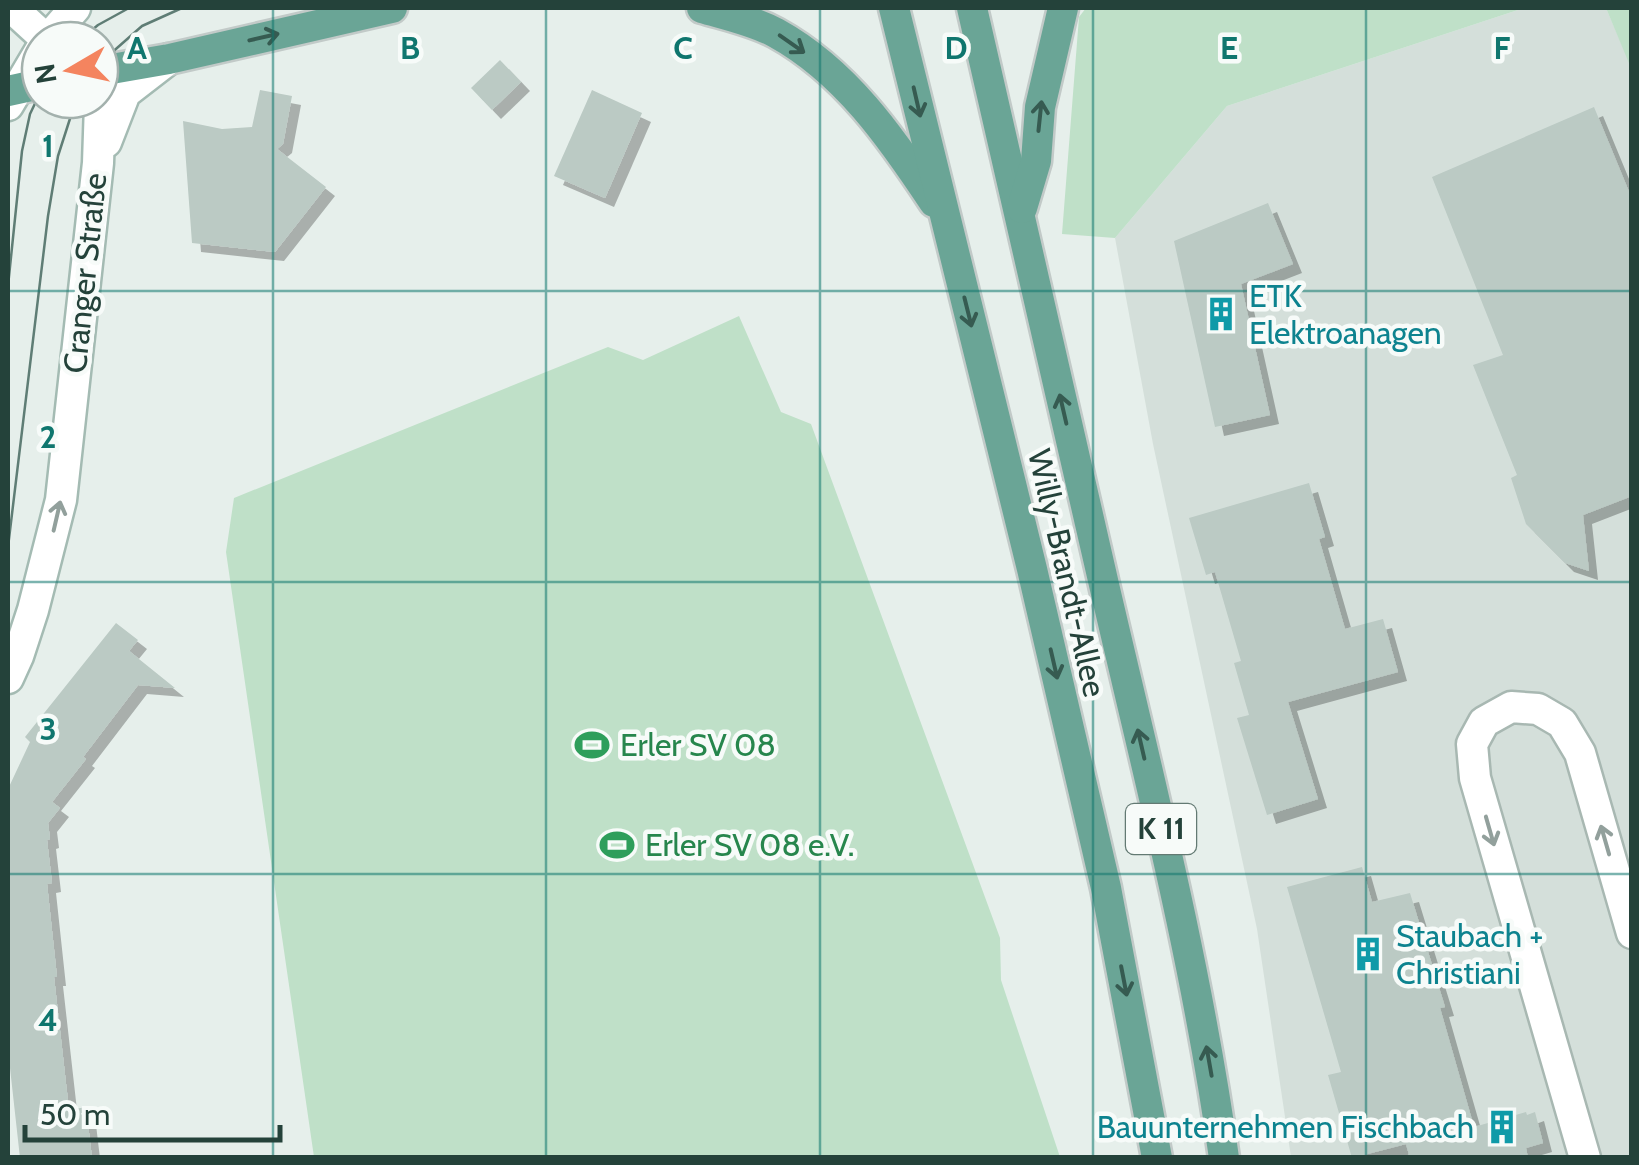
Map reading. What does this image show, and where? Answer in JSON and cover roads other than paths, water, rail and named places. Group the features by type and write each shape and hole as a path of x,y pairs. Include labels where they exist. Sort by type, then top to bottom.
{"main road":[{"path":"120,68 392,8"},
{"path":"702,8 774,32 836,75 898,148 944,218"},
{"name":"Willy-Brandt-Allee","path":"894,8 1106,888 1156,1158"},
{"name":"Willy-Brandt-Allee","path":"972,8 1191,958 1224,1158"},
{"path":"1021,211 1036,161 1040,106 1063,8"},
{"path":"98,164 125,93 169,59"},
{"name":"Cranger Straße","path":"8,678 33,610 61,500 99,120"},
{"path":"1585,1158 1475,778 1472,744 1484,722 1511,707 1538,709 1562,723 1580,753 1632,933"}],"tram line":[{"path":"107,20 129,8"},
{"path":"120,45 142,26 182,8"},
{"path":"8,286 29,120"},
{"path":"8,547 48,216 58,156 70,120"}],"place":[{"name":"ETK Elektroanagen","path":"1221,314"},
{"name":"Erler SV 08","path":"592,745"},
{"name":"Erler SV 08 e.V.","path":"617,845"},
{"name":"Staubach + Christiani","path":"1368,954"},
{"name":"Bauunternehmen Fischbach","path":"1502,1127"}]}
